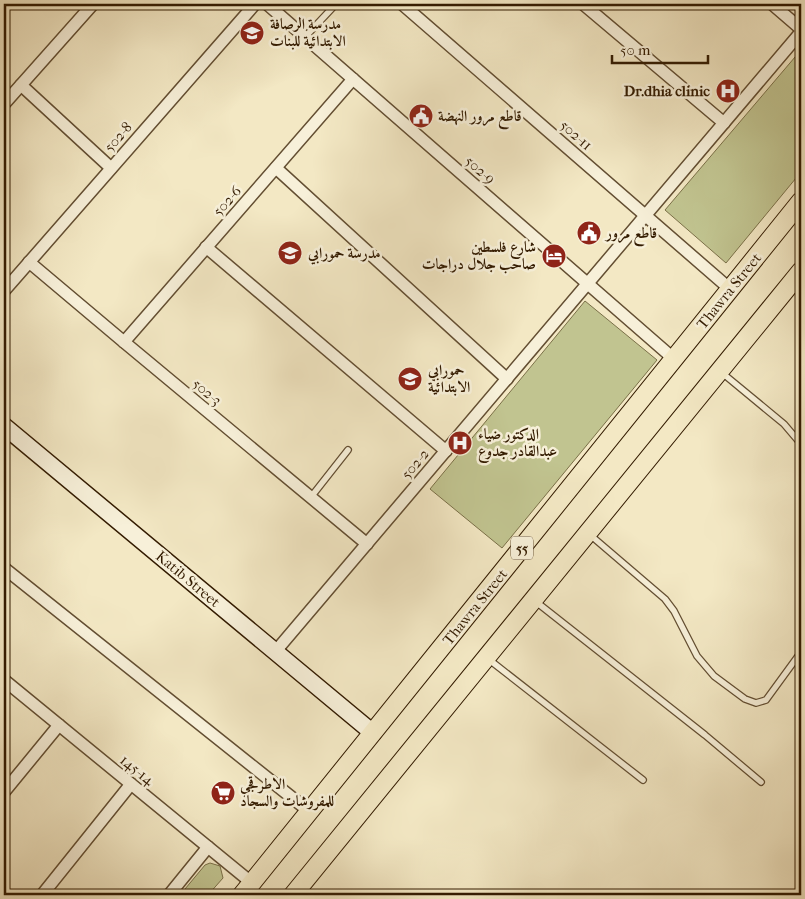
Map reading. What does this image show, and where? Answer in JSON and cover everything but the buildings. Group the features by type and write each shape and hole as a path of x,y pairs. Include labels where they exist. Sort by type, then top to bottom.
{"main road":[{"name":"Thawra Street","path":"247,889 801,201"},
{"path":"293,895 801,271"}],"street":[{"path":"4,104 93,4"},
{"name":"502-8","path":"4,291 256,4"},
{"name":"502-9","path":"267,4 674,359"},
{"name":"502-11","path":"402,4 730,289"},
{"path":"583,4 724,123"},
{"path":"772,4 801,31"},
{"name":"502-2","path":"275,652 801,31"},
{"name":"502-6","path":"124,342 353,79"},
{"path":"21,85 111,168"},
{"path":"276,168 507,379"},
{"path":"206,248 446,451"},
{"name":"502-3","path":"29,262 367,544"},
{"name":"Katib Street","path":"4,426 373,733"},
{"path":"4,568 310,812"},
{"name":"145-14","path":"4,680 208,847 247,889"},
{"path":"4,792 59,725"},
{"path":"42,895 131,784"},
{"path":"169,895 208,847"}],"lane":[{"path":"305,37 336,4"},
{"path":"721,371 784,424 801,444"},
{"path":"311,497 348,450"},
{"path":"587,533 666,599 697,656 714,676 745,699 756,703 766,700 801,652"},
{"path":"533,600 705,735 761,782"},
{"path":"486,658 643,780"}],"green space":[{"path":"801,50 801,172 726,263 665,210"},
{"path":"585,301 657,360 502,548 430,489"},
{"path":"210,863 220,866 223,878 208,895 180,895 205,865"}],"place":[{"name":"مدرسة الرصافة الابتدائية للبنات","path":"252,33"},
{"name":"Dr.dhia clinic","path":"728,91"},
{"name":"قاطع مرور النهضة","path":"421,116"},
{"name":"قاطع مرور","path":"589,233"},
{"name":"مدرسة حمورابي","path":"290,253"},
{"name":"شارع فلسطين صاحب جلال دراجات","path":"554,256"},
{"name":"حمورابي الابتدائية","path":"410,379"},
{"name":"الدكتور ضياء عبدالقادر جدوع","path":"460,443"},
{"name":"الاطرقجي للمفروشات والسجاد","path":"223,793"}]}
